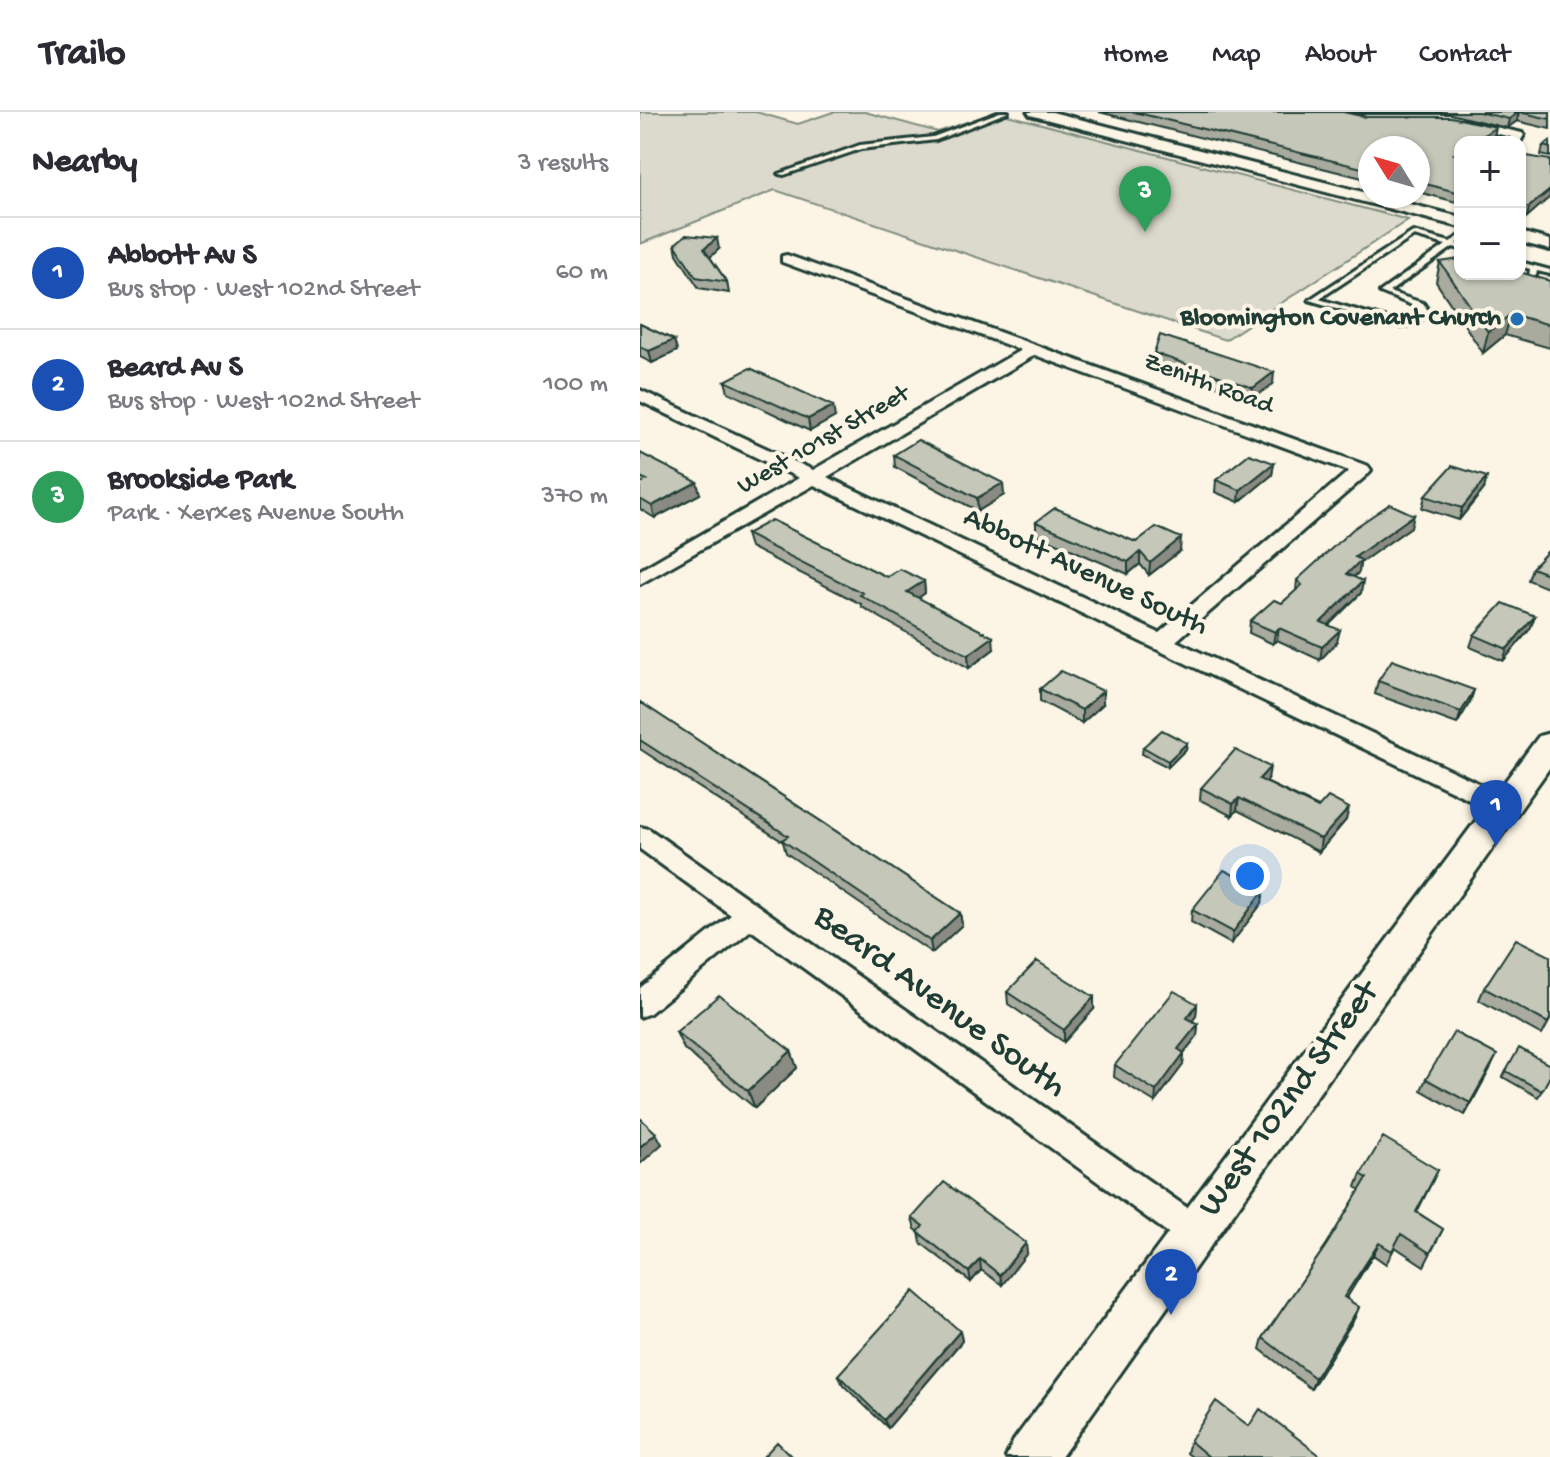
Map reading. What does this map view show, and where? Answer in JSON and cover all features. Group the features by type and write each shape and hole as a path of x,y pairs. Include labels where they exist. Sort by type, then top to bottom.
{"street":[{"path":"1035,112 1454,220"},
{"path":"1450,120 1517,136"},
{"path":"1526,239 1550,245"},
{"name":"Zenith Road","path":"787,259 1362,470 1162,642"},
{"name":"West 101st Street","path":"640,578 1034,349"},
{"name":"Abbott Avenue South","path":"640,395 1505,806"},
{"name":"West 102nd Street","path":"1031,1457 1550,744"},
{"name":"Beard Avenue South","path":"640,836 1194,1232"},
{"path":"640,1005 750,915"}],"lane":[{"path":"782,174 860,147 939,138 1005,112"},
{"path":"1454,243 1451,245 1384,292 1420,305 1425,312 1410,325 1313,300 1413,234 1451,245 1454,246"},
{"path":"1526,266 1550,272"},
{"path":"1534,268 1531,281 1550,287"}],"shaded area":[{"path":"640,112 756,112 798,124 833,112 865,112 938,132 996,112 1408,220 1225,340 775,190 640,244"}],"building":[{"path":"1134,112 1343,112 1366,117 1451,117 1496,127 1482,136 1454,136 1454,191 1430,185 1430,136 1358,136 1358,167"},
{"path":"1479,112 1519,112 1509,119"},
{"path":"1519,112 1550,112 1550,119"},
{"path":"1526,157 1550,160 1550,190 1526,207"},
{"path":"686,235 717,238 704,249 727,282 696,277 675,244"},
{"name":"Bloomington Covenant Church","path":"1454,260 1454,280 1526,280 1526,274 1550,281 1550,325 1511,314 1488,332 1440,262"},
{"path":"640,324 674,340 649,351 640,347"},
{"path":"1160,335 1274,372 1253,388 1154,353"},
{"path":"750,368 833,406 808,419 725,381"},
{"path":"918,440 1003,483 977,498 894,455"},
{"path":"640,453 697,482 652,506 640,499 640,483 647,480 640,477"},
{"path":"1249,454 1274,463 1240,490 1216,480"},
{"path":"1452,466 1487,477 1462,508 1425,496"},
{"path":"1390,504 1414,515 1355,557 1361,560 1347,574 1363,581 1321,622 1340,630 1322,647 1279,628 1275,632 1250,621 1274,600 1282,603 1302,585 1297,580 1353,529"},
{"path":"1055,508 1136,542 1156,527 1181,538 1150,563 1140,552 1128,562 1036,522"},
{"path":"772,520 887,577 900,569 924,581 907,592 993,637 968,655 860,595 863,593 746,534"},
{"path":"1550,549 1550,575 1532,568"},
{"path":"1503,603 1535,616 1507,649 1474,635"},
{"path":"1392,660 1474,690 1461,712 1378,681"},
{"path":"1061,671 1103,691 1082,710 1040,689"},
{"path":"640,702 960,913 930,941 782,840 788,836 640,740"},
{"path":"1162,730 1187,743 1168,761 1143,747"},
{"path":"1235,750 1270,767 1259,779 1318,808 1328,797 1349,808 1321,839 1239,798 1233,804 1201,788"},
{"path":"1224,870 1264,890 1233,932 1192,910"},
{"path":"1516,939 1550,956 1548,1023 1484,988"},
{"path":"1037,961 1094,997 1064,1030 1007,992"},
{"path":"1174,991 1197,1004 1187,1018 1198,1024 1178,1049 1184,1053 1156,1091 1115,1065"},
{"path":"719,995 791,1051 748,1091 676,1032"},
{"path":"1454,1032 1497,1055 1470,1103 1426,1079"},
{"path":"1519,1048 1550,1065 1550,1076 1542,1091 1506,1071"},
{"path":"640,1118 656,1133 640,1147"},
{"path":"1383,1137 1438,1170 1416,1212 1443,1229 1430,1253 1401,1234 1392,1251 1379,1243 1344,1297 1359,1307 1315,1378 1263,1338 1327,1244 1367,1178 1361,1174"},
{"path":"944,1182 1026,1243 1000,1275 980,1259 969,1272 918,1232 923,1226 912,1218"},
{"path":"914,1291 960,1331 884,1420 838,1375"},
{"path":"1216,1401 1249,1426 1260,1409 1322,1457 1209,1457 1190,1441"},
{"path":"777,1442 792,1457 763,1457"}],"place":[{"name":"Brookside Park","path":"1145,232"},
{"name":"Bloomington Covenant Church","path":"1517,319"},
{"name":"Abbott Av S","path":"1496,846"},
{"name":"Beard Av S","path":"1171,1315"}]}
